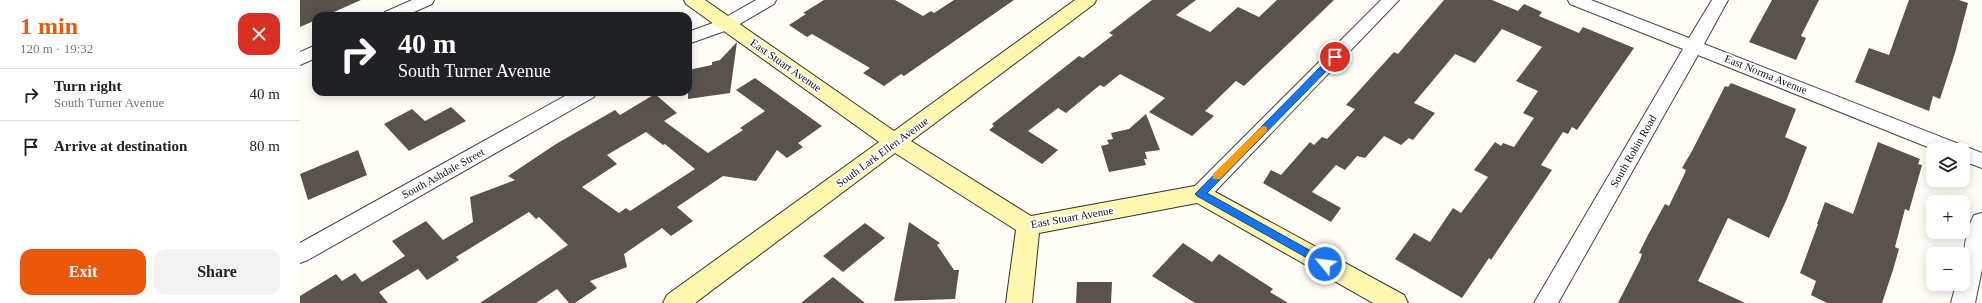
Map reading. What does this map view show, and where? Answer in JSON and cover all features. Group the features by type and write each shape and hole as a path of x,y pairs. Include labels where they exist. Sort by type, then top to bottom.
{"street":[{"path":"400,12 426,0"},
{"name":"East Stuart Avenue","path":"692,0 895,142 1028,226 1200,194"},
{"path":"692,37 727,24 768,0"},
{"name":"South Lark Ellen Avenue","path":"676,303 1087,0"},
{"path":"1391,0 1200,194 1395,303"},
{"name":"East Norma Avenue","path":"1576,0 1694,45 1938,143"},
{"name":"South Robin Road","path":"1546,303 1720,0"},
{"path":"300,59 312,53"},
{"name":"South Ashdale Street","path":"300,254 580,96"},
{"path":"1970,156 1982,161"},
{"path":"1963,303 1982,221"},
{"path":"1019,303 1028,226"}],"building":[{"path":"300,0 361,0 334,12 312,12 312,22 300,27"},
{"path":"824,0 895,0 923,16 931,11 934,13 954,0 1014,0 904,76 901,74 884,86 863,73 870,68 812,34 807,37 789,25 806,14 803,13"},
{"path":"1152,0 1196,0 1176,15 1210,32 1238,7 1259,17 1277,0 1334,0 1244,86 1236,81 1205,111 1214,116 1192,136 1149,112 1165,98 1120,74 1104,87 1100,85 1066,113 1058,108 1028,131 1058,150 1042,164 989,130 994,126 992,124 1079,56 1083,58 1113,35 1109,33"},
{"path":"1444,0 1492,0 1518,11 1524,4 1542,12 1539,16 1579,33 1583,27 1634,48 1577,130 1572,127 1568,134 1563,132 1541,165 1552,170 1491,260 1489,258 1462,298 1395,259 1414,233 1430,242 1453,208 1461,213 1488,177 1474,170 1495,142 1501,146 1503,143 1514,147 1534,118 1523,113 1538,91 1516,81 1542,47 1502,29 1475,63 1455,54 1414,103 1435,113 1413,140 1409,138 1401,145 1384,136 1365,158 1357,156 1345,170 1336,165 1312,192 1341,208 1331,222 1263,183 1271,170 1281,175 1310,142 1314,145 1322,137 1327,139 1355,109 1346,105 1394,52 1398,54"},
{"path":"1772,0 1819,0 1801,36 1806,38 1796,60 1749,42"},
{"path":"1909,0 1959,0 1968,3 1955,53 1940,99 1933,96 1929,111 1855,82 1869,48 1889,55"},
{"path":"737,42 730,93 688,99 688,96 692,96 692,69 712,65 712,62 720,60"},
{"path":"755,78 822,126 798,143 803,147 787,158 777,150 756,181 723,176 677,207 693,221 671,236 662,228 624,254 627,267 590,281 597,288 575,303 569,303 557,289 536,303 480,303 568,245 539,217 536,219 529,212 456,257 459,260 427,280 418,269 379,292 388,303 300,303 300,296 336,274 342,281 355,273 362,282 405,256 392,241 426,221 443,240 473,222 470,197 515,180 508,176 556,144 615,110 620,115 652,96 657,96 677,113 664,121 708,153 743,130 740,128 765,111 736,90","holes":["646,132 663,145 665,144 695,169 630,211 626,208 619,213 582,187 617,164 607,155"]},
{"path":"1731,83 1796,109 1785,137 1807,147 1786,201 1769,238 1728,218 1698,281 1745,303 1618,303 1640,260 1642,254 1639,253 1648,235 1665,204 1669,206 1684,175 1686,170 1682,168 1725,86 1728,87"},
{"path":"451,107 466,121 409,151 384,124 412,109 425,121"},
{"path":"1146,114 1160,150 1145,152 1147,159 1144,159 1146,165 1109,172 1101,146 1109,144 1107,140 1113,139 1111,133 1129,129"},
{"path":"1878,142 1920,159 1918,164 1922,165 1909,211 1905,209 1895,247 1899,249 1893,270 1882,303 1827,303 1811,295 1816,281 1800,273 1825,202 1853,214"},
{"path":"358,150 367,175 308,200 300,174"},
{"path":"909,222 940,243 937,245 954,270 959,270 955,299 894,301"},
{"path":"865,223 885,238 843,272 823,256"},
{"path":"1183,243 1212,262 1219,254 1273,289 1270,292 1288,303 1195,303 1152,276"},
{"path":"833,277 865,303 801,303"},
{"path":"1077,282 1112,282 1111,303 1076,303"}],"slow traffic":[{"path":"1217,177 1264,129"}],"route":[{"path":"1325,264 1200,194 1335,57"}]}
